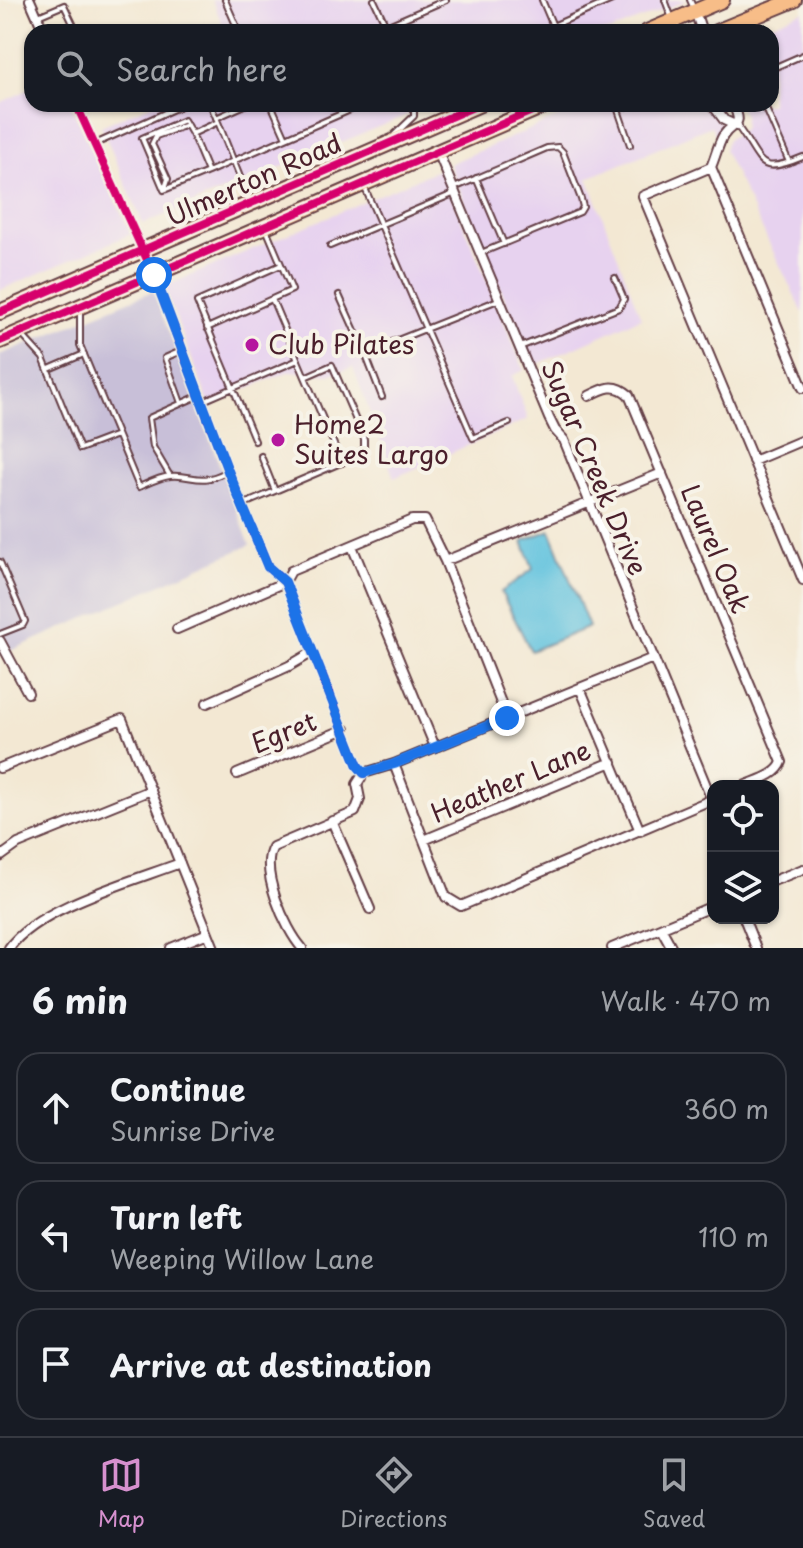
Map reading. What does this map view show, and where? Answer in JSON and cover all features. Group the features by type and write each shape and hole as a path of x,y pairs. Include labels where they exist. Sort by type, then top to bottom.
{"main road":[{"path":"677,24 692,6 722,0"},
{"path":"736,24 794,0"},
{"name":"Ulmerton Road","path":"0,312 462,112"},
{"name":"Ulmerton Road","path":"0,341 530,112"}],"street":[{"path":"30,0 40,24"},
{"path":"79,112 144,250 268,567 285,582 358,766 364,773"},
{"path":"718,112 724,120 737,126"},
{"path":"737,112 737,126 724,135 711,167 803,388"},
{"name":"Sugar Creek Drive","path":"438,152 555,430 564,440 707,785"},
{"path":"711,167 643,196 803,580"},
{"name":"Laurel Oak","path":"589,396 615,386 629,395 782,762 780,769 757,780"},
{"path":"753,461 803,440"},
{"path":"445,561 662,473"},
{"path":"177,629 285,582 291,571 412,520 425,520 445,561 507,718"},
{"path":"352,546 435,747"},
{"path":"0,641 28,693"},
{"path":"207,703 313,652"},
{"path":"302,948 283,917 269,872 267,856 273,847 355,812 360,799 357,784 364,773 394,764 653,658"},
{"path":"580,688 640,831"},
{"path":"0,768 122,719 214,948"},
{"name":"Egret","path":"237,774 345,729"},
{"name":"Heather Lane","path":"424,840 612,762"},
{"path":"394,764 446,897 465,906 707,802"},
{"path":"0,857 18,844 151,790"},
{"path":"332,821 370,909"},
{"path":"9,948 14,940 60,909 180,863"},
{"path":"779,879 803,869"},
{"path":"612,948 707,909"},
{"path":"746,924 756,948"},
{"path":"661,928 672,948"},
{"path":"171,948 208,933"}],"lane":[{"path":"225,0 236,24"},
{"path":"374,0 385,24"},
{"path":"391,24 446,0"},
{"path":"542,0 552,24"},
{"path":"558,24 612,0"},
{"path":"665,0 674,24"},
{"path":"37,17 64,5 73,24"},
{"path":"779,66 803,55"},
{"path":"95,144 167,112"},
{"path":"214,112 251,204"},
{"path":"192,134 232,112"},
{"path":"275,112 286,138"},
{"path":"164,190 346,112"},
{"path":"383,146 414,116 414,112"},
{"path":"619,112 630,145"},
{"path":"767,112 789,162"},
{"path":"164,190 142,138 184,120 208,172"},
{"path":"164,190 168,179 152,144 156,136 187,125"},
{"path":"737,126 765,165 773,168 803,157"},
{"path":"330,246 476,178 547,148 558,147 563,152 581,199 583,207 580,212 481,253"},
{"path":"476,178 504,244"},
{"path":"363,184 473,438 509,423"},
{"path":"207,328 292,290 265,227"},
{"path":"255,441 197,302 281,265"},
{"path":"520,347 619,308 624,299 615,278"},
{"path":"339,295 382,397"},
{"path":"272,299 342,463"},
{"path":"365,353 500,299"},
{"path":"80,305 80,345 139,487 170,476 199,481 228,471"},
{"path":"20,332 43,358 80,449 117,435"},
{"path":"181,403 165,358 183,350"},
{"path":"48,369 84,354"},
{"path":"170,476 153,447 149,418 298,360"},
{"path":"242,505 357,456 364,448 364,439 332,365 305,377"},
{"path":"261,456 275,491"},
{"path":"0,562 25,621 23,625 0,634"}],"shaded area":[{"path":"212,0 687,0 628,24 222,24"},
{"path":"803,11 803,313 724,150 728,139 744,127 743,112 779,112 779,24 773,24"},
{"path":"24,92 24,112 74,112 131,234 0,290 0,103"},
{"path":"134,112 415,112 143,224 101,126"},
{"path":"570,112 712,112 725,127 717,137 711,126 588,178 641,318 533,366 449,164"},
{"path":"440,169 524,370 512,376 528,419 394,478 353,367 328,375 290,371 225,397 211,408 164,287"},
{"path":"153,291 250,545 10,651 0,628 0,355"}],"water":[{"path":"550,530 589,627 531,651 501,592 533,569 523,541"}],"cycle path":[{"path":"80,112 154,275 268,567 285,582 358,766 364,773"},
{"path":"0,312 462,112"},
{"path":"0,341 530,112"}],"place":[{"name":"Club Pilates","path":"252,345"},
{"name":"Home2 Suites Largo","path":"278,440"}],"route":[{"path":"154,275 268,567 285,582 358,766 364,773 394,764 507,718"}]}
